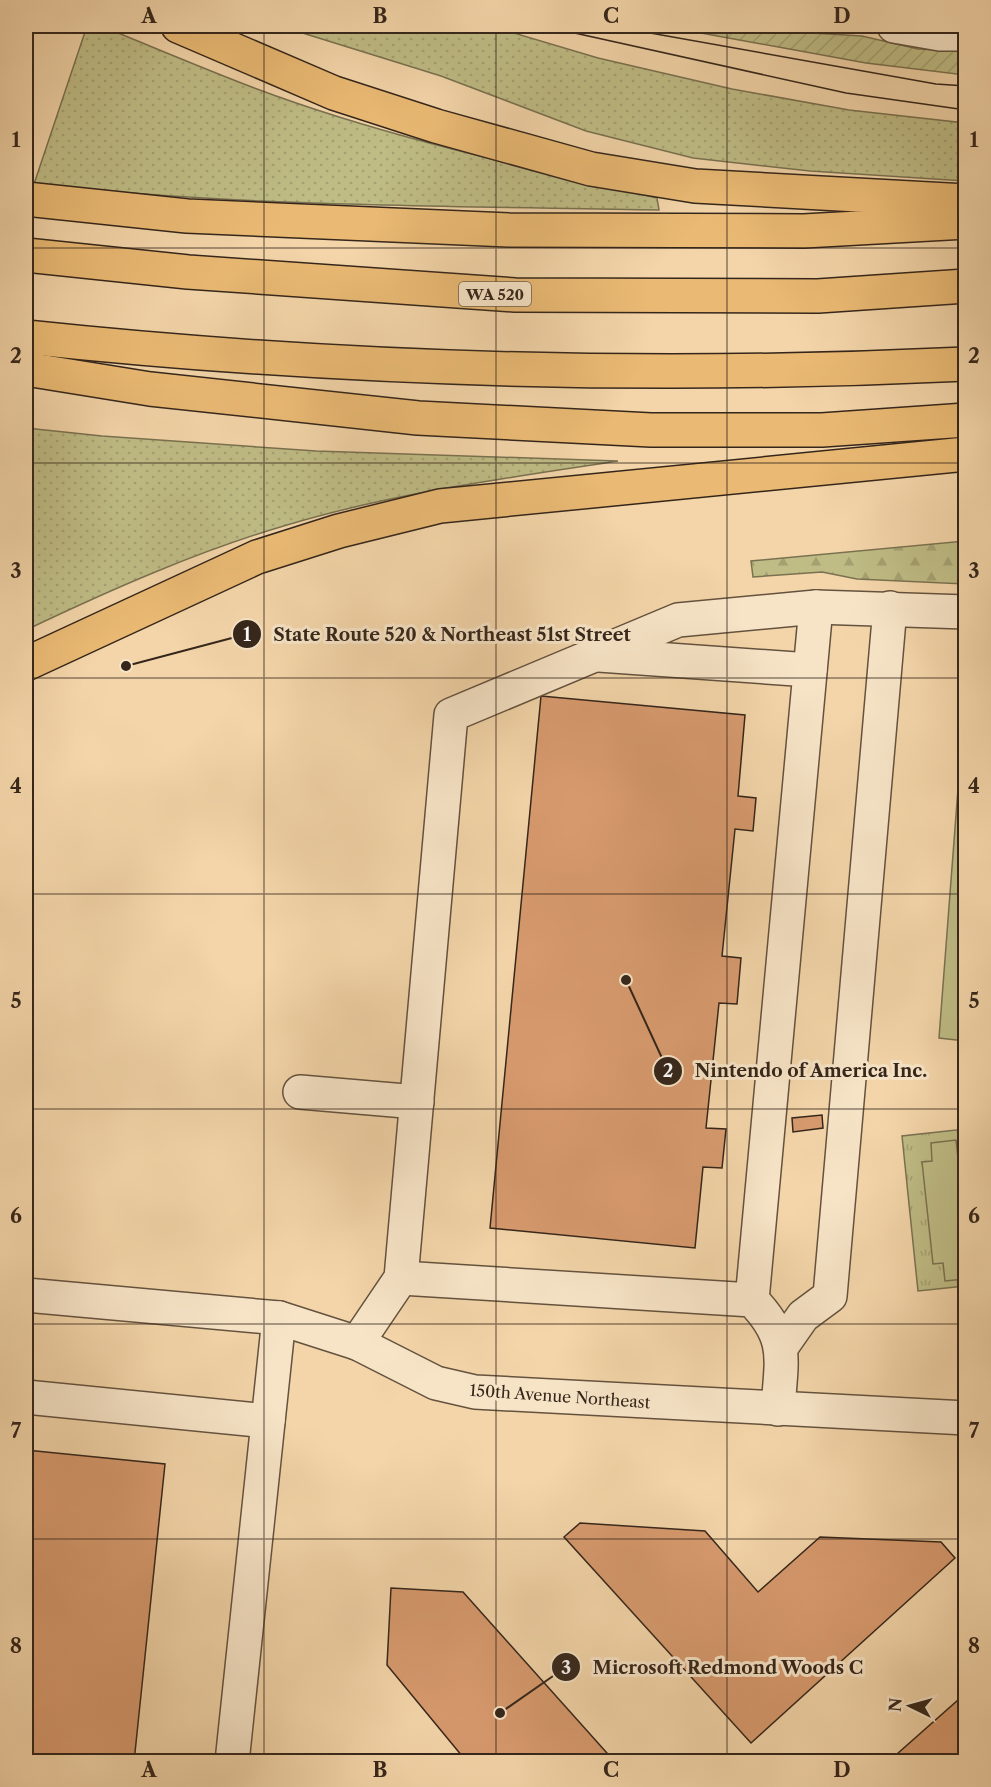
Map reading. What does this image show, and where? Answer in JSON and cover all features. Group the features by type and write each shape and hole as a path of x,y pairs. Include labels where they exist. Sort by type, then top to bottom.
{"highway":[{"path":"178,26 334,93 436,126 591,169 694,186 966,201"},
{"path":"26,200 187,216 509,230 804,231 966,222"},
{"name":"WA 520","path":"26,255 188,272 514,295 818,296 966,286"},
{"path":"26,337 179,353 461,369 807,372 966,364"},
{"path":"26,369 150,388 418,418 651,430 822,430 966,420"},
{"path":"26,664 257,557 339,531 440,506 966,454"}],"street":[{"path":"894,26 940,34 966,34"},
{"path":"752,1300 816,607"},
{"path":"357,1343 401,1278 451,715 678,620 816,607 966,612"},
{"path":"782,1346 803,1316 830,1296 890,608"},
{"path":"590,655 810,670"},
{"path":"300,1092 417,1102"},
{"path":"401,1278 752,1300 766,1315 782,1346 778,1409"},
{"name":"150th Avenue Northeast","path":"26,1295 279,1318 357,1343 436,1383 475,1392 966,1418"},
{"path":"232,1761 279,1318"},
{"path":"26,1397 268,1421"}],"green space":[{"path":"87,26 101,26 257,89 355,122 456,150 657,198 659,210 268,201 112,192 34,184"},
{"path":"280,26 490,26 598,58 732,89 849,110 965,123 965,181 810,171 693,158 586,131 441,76"},
{"path":"696,26 862,36 918,49 965,51 965,75 866,63 701,33 695,30"},
{"path":"26,428 102,436 316,451 618,461 409,495 287,525 155,572 26,630"},
{"path":"965,541 965,584 857,579 822,572 753,577 751,561"},
{"path":"966,697 965,1041 939,1038"},
{"path":"965,1129 965,1286 918,1291 902,1136"},
{"path":"956,1140 958,1158 965,1157 965,1279 945,1281 943,1263 933,1264 922,1162 932,1161 931,1143"}],"building":[{"path":"541,696 745,715 738,796 756,798 753,831 735,829 722,956 741,958 737,1004 719,1003 706,1128 726,1129 722,1168 703,1167 695,1248 490,1228"},
{"path":"822,1115 823,1128 793,1132 792,1118"},
{"path":"26,1450 165,1464 134,1762 26,1762"},
{"path":"580,1523 705,1531 758,1592 820,1537 941,1542 955,1558 751,1743 564,1537"},
{"path":"391,1588 463,1592 615,1762 467,1762 387,1665"},
{"path":"966,1693 966,1762 888,1762"}],"tram line":[{"path":"543,26 846,93 966,110"},
{"path":"611,26 936,84 966,86"}],"place":[{"name":"State Route 520 & Northeast 51st Street","path":"126,666"},
{"name":"Nintendo of America Inc.","path":"626,980"},
{"name":"Microsoft Redmond Woods C","path":"500,1713"}]}
